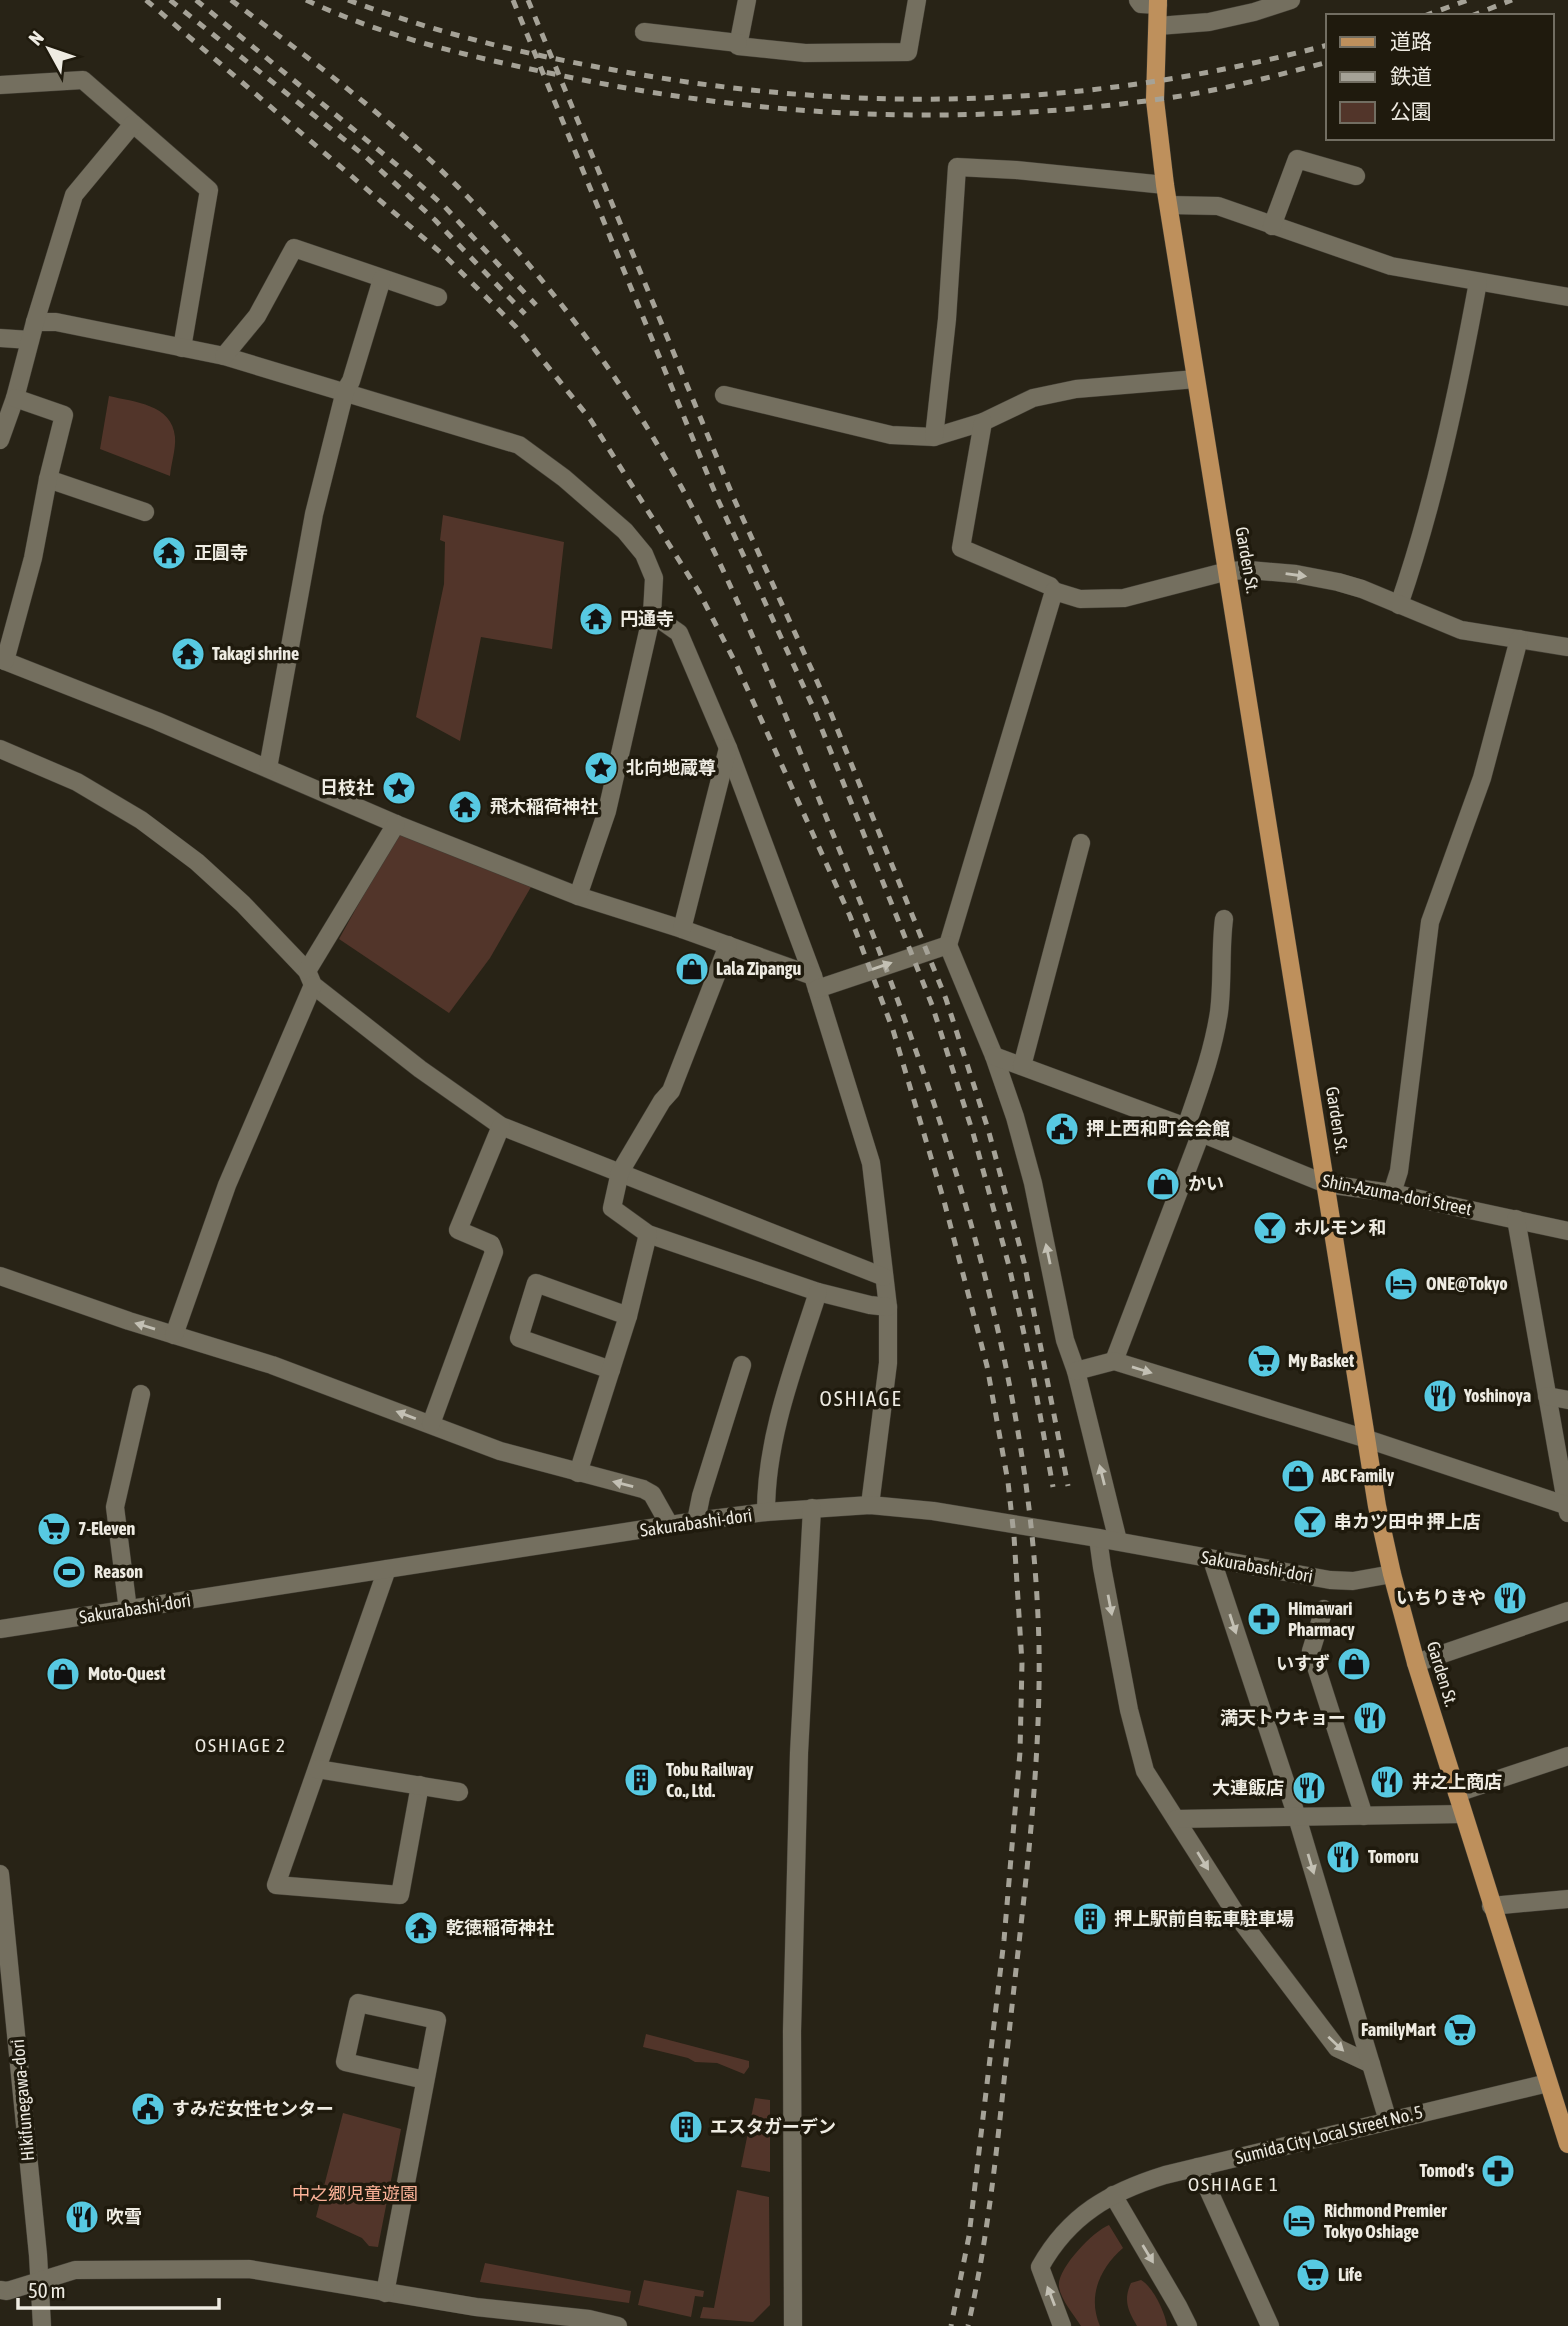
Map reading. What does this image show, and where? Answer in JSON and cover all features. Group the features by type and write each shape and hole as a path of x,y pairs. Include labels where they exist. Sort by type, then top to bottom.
{"main road":[{"name":"Garden St.","path":"1158,3 1157,125 1165,185 1377,1506 1416,1663 1568,2144"}],"street":[{"path":"738,43 747,0"},
{"path":"644,32 805,53 908,52 917,0"},
{"path":"1138,0 1141,4 1158,3"},
{"path":"1158,26 1209,22 1291,0"},
{"path":"0,85 83,80 209,190 182,348"},
{"path":"0,440 15,398 74,195 132,124"},
{"path":"1272,226 1297,159 1356,176"},
{"path":"934,437 947,320 957,167 1165,185"},
{"path":"1169,205 1218,206 1391,267 1568,298"},
{"path":"224,356 257,316 295,248 438,296"},
{"path":"268,768 314,514 345,391 351,381 382,279"},
{"path":"1399,605 1425,521 1456,400 1478,282"},
{"path":"35,322 56,322 224,356 519,445 564,478 615,522 644,554 654,578 652,614 607,811 578,896"},
{"path":"0,338 30,340"},
{"path":"724,396 891,435 934,437 984,422 1033,398 1076,389 1196,379"},
{"path":"15,398 64,415 33,558 3,660 268,768 397,824 578,896 728,945 815,983 948,945"},
{"path":"984,422 961,548 1050,586 1054,591 1080,599 1124,598 1228,571 1296,574 1362,589 1461,630 1568,647"},
{"path":"48,479 145,512"},
{"path":"1054,591 948,945 994,1056 1015,1117 1034,1184 1065,1340 1076,1371 1118,1541"},
{"path":"652,614 679,633 728,748 815,983 872,1163 888,1307 888,1363 870,1505"},
{"path":"1392,1193 1399,1171 1430,922 1482,778 1519,639"},
{"path":"682,929 728,748"},
{"path":"0,749 77,782 141,820 197,862 243,904 310,978 420,1069 501,1126 884,1278"},
{"path":"174,1335 227,1185 310,978 397,824"},
{"path":"1022,1066 1081,844"},
{"path":"1114,1361 1194,1130 1219,1013 1224,919"},
{"path":"728,945 671,1091 662,1101 621,1172 612,1208 648,1234 818,1292 888,1307"},
{"name":"Shin-Azuma-dori Street","path":"994,1056 1194,1130 1326,1184 1392,1193 1568,1231"},
{"path":"431,1424 494,1252 491,1244 458,1230 501,1126"},
{"path":"1076,1371 1114,1361 1367,1439 1567,1508 1516,1219"},
{"path":"578,1473 628,1316 648,1234"},
{"path":"0,1276 272,1365 500,1451 643,1489 652,1494 670,1526"},
{"path":"611,1370 519,1338 536,1283 628,1316"},
{"path":"766,1512 766,1477 782,1405 818,1292"},
{"path":"696,1521 701,1496 742,1365"},
{"path":"128,1610 116,1507 141,1394"},
{"path":"1547,1396 1568,1400"},
{"name":"Sakurabashi-dori","path":"0,1629 696,1521 766,1512 870,1505 933,1511 1118,1541 1330,1580 1353,1581 1392,1574"},
{"path":"793,2326 792,2031 799,1753 811,1508"},
{"path":"1098,1538 1129,1710 1145,1772 1238,1917 1337,2048 1371,2064"},
{"path":"1212,1560 1297,1817 1388,2121"},
{"path":"387,1569 276,1885 400,1895 419,1785"},
{"path":"1324,1609 1311,1651 1364,1816"},
{"path":"1416,1663 1568,1611"},
{"path":"1457,1793 1568,1756"},
{"path":"317,1769 459,1792"},
{"path":"1176,1819 1463,1814"},
{"name":"Hikifunegawa-dori","path":"0,1874 43,2326"},
{"path":"1491,1906 1568,1899"},
{"path":"384,2293 437,2020 358,2003 345,2062 425,2080"},
{"name":"Sumida City Local Street No. 5","path":"1062,2326 1040,2267 1052,2245 1066,2228 1112,2195 1142,2182 1198,2167 1548,2083"},
{"path":"1198,2167 1270,2326"},
{"path":"1112,2195 1188,2326"},
{"path":"0,2290 7,2291 75,2270 249,2269 384,2293 476,2307 589,2319 618,2326"}],"green space":[{"path":"109,396 150,406 167,418 175,437 170,476 100,449"},
{"path":"443,515 564,542 552,649 481,637 460,741 416,717 444,584 445,542 440,540"},
{"path":"398,833 531,887 490,958 449,1013 339,939"},
{"path":"646,2034 749,2061 749,2067 744,2074 717,2063 695,2062 643,2047"},
{"path":"755,2098 770,2100 770,2172 741,2167"},
{"name":"中之郷児童遊園","path":"343,2113 401,2129 378,2247 369,2246 362,2238 316,2217"},
{"path":"737,2190 769,2197 770,2305 753,2322 700,2318 703,2307 714,2308"},
{"path":"1109,2225 1123,2248 1108,2264 1098,2283 1095,2304 1100,2326 1081,2326 1062,2297 1060,2280 1069,2261 1077,2252"},
{"path":"485,2263 631,2291 629,2303 480,2282"},
{"path":"644,2280 704,2291 703,2297 695,2296 691,2317 638,2305"},
{"path":"1141,2280 1158,2300 1167,2326 1137,2326 1134,2321 1127,2295 1131,2283"}],"railway":[{"path":"146,0 447,258 516,327 590,419 699,592 737,666 850,916 893,1030 944,1201 987,1366 1008,1482 1022,1663 1020,1752 1004,1940 969,2236 951,2326"},
{"path":"170,0 366,157 435,220 525,314"},
{"path":"196,0 444,206 536,305"},
{"path":"231,0 378,114 460,189 553,294 636,409 683,490 725,574 762,660 872,931 942,1130 973,1230 998,1332 1019,1436 1032,1540 1039,1645 1035,1781 1027,1871 994,2167 968,2326"},
{"path":"306,0 399,36 559,75 707,100 855,113 1003,113 1153,100 1263,79 1326,63"},
{"path":"348,0 479,41 614,70 795,94 884,99 1061,93 1149,82 1238,66 1326,45"},
{"path":"513,0 718,500 813,707 932,1005 973,1133 1009,1266 1032,1370 1053,1487"},
{"path":"528,0 734,499 826,701 946,999 988,1129 1024,1262 1068,1486"},
{"path":"1430,14 1468,0"},
{"path":"1476,14 1512,0"}],"place":[{"name":"正圓寺","path":"169,553"},
{"name":"円通寺","path":"596,619"},
{"name":"Takagi shrine","path":"188,654"},
{"name":"北向地蔵尊","path":"601,768"},
{"name":"日枝社","path":"399,788"},
{"name":"飛木稲荷神社","path":"465,807"},
{"name":"Lala Zipangu","path":"692,969"},
{"name":"押上西和町会会館","path":"1062,1129"},
{"name":"かい","path":"1163,1184"},
{"name":"ホルモン 和","path":"1270,1228"},
{"name":"ONE@Tokyo","path":"1401,1284"},
{"name":"My Basket","path":"1264,1361"},
{"name":"Yoshinoya","path":"1440,1396"},
{"name":"ABC Family","path":"1298,1476"},
{"name":"串カツ田中 押上店","path":"1310,1522"},
{"name":"7-Eleven","path":"54,1529"},
{"name":"Reason","path":"69,1572"},
{"name":"いちりきや","path":"1510,1598"},
{"name":"Himawari Pharmacy","path":"1264,1619"},
{"name":"いすず","path":"1354,1664"},
{"name":"Moto-Quest","path":"63,1674"},
{"name":"満天トウキョー","path":"1370,1718"},
{"name":"Tobu Railway Co., Ltd.","path":"641,1780"},
{"name":"井之上商店","path":"1387,1782"},
{"name":"大連飯店","path":"1309,1788"},
{"name":"Tomoru","path":"1343,1857"},
{"name":"押上駅前自転車駐車場","path":"1090,1919"},
{"name":"乾徳稲荷神社","path":"421,1928"},
{"name":"FamilyMart","path":"1460,2030"},
{"name":"すみだ女性センター","path":"148,2109"},
{"name":"エスタガーデン","path":"686,2127"},
{"name":"Tomod's","path":"1498,2171"},
{"name":"吹雪","path":"82,2217"},
{"name":"Richmond Premier Tokyo Oshiage","path":"1299,2221"},
{"name":"Life","path":"1313,2275"}],"district":[{"name":"OSHIAGE","path":"861,1399"},
{"name":"OSHIAGE 2","path":"241,1745"},
{"name":"OSHIAGE 1","path":"1234,2184"}]}
